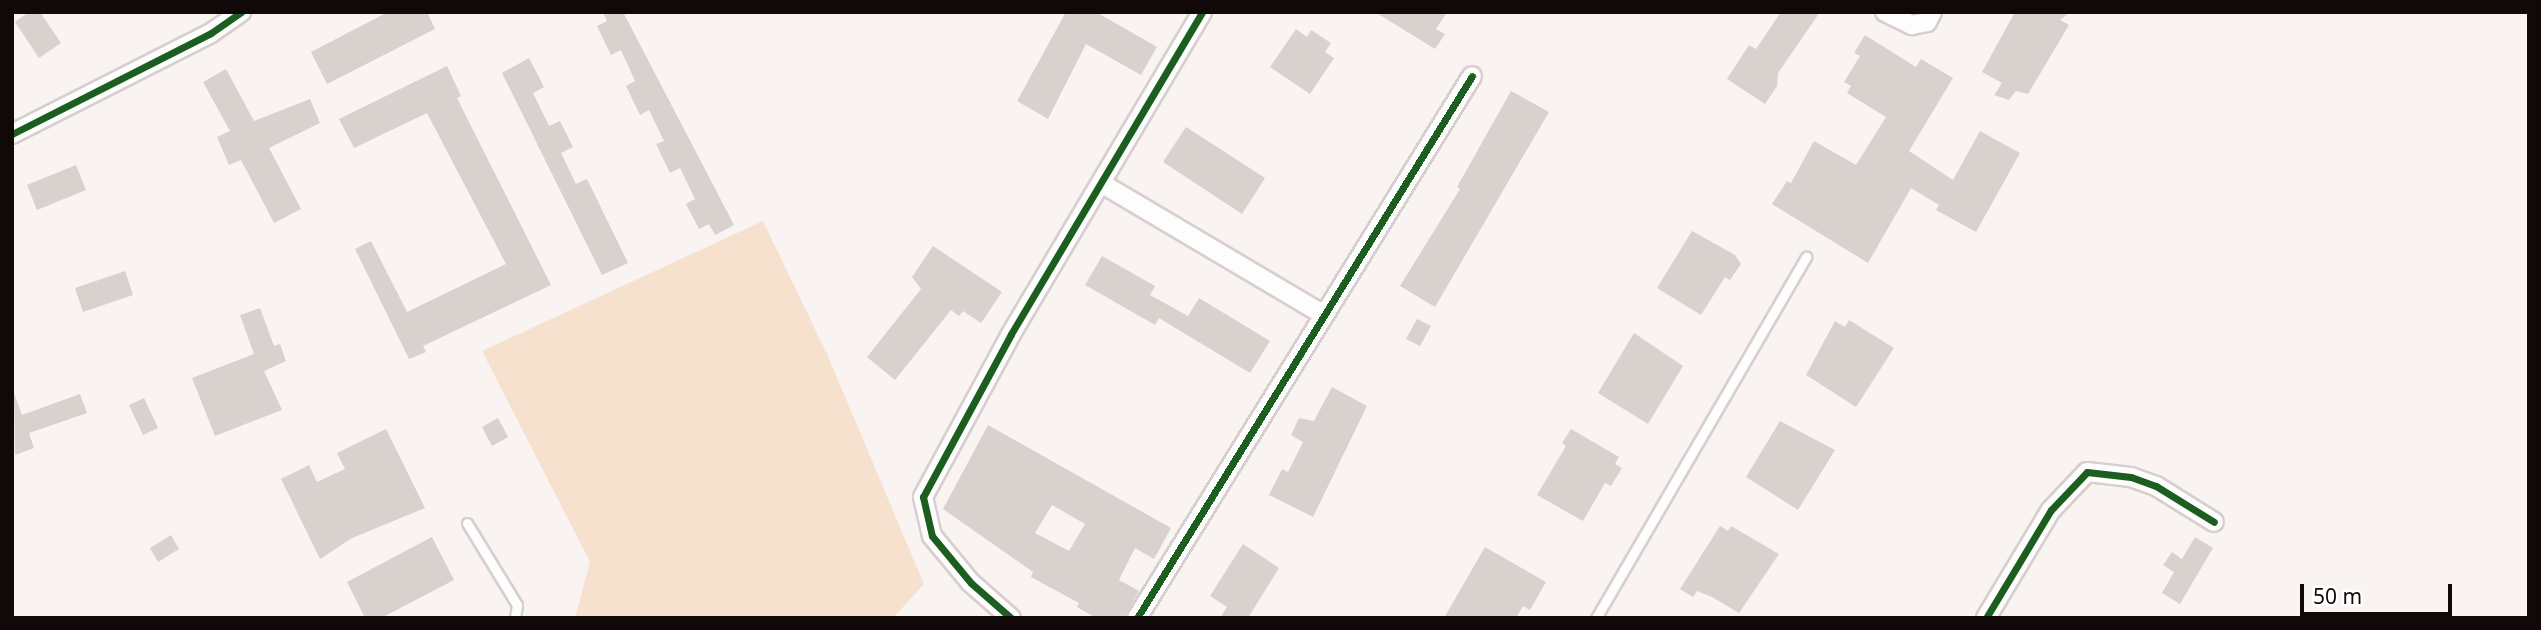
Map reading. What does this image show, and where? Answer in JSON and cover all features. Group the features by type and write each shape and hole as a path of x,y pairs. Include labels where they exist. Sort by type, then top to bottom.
{"street":[{"path":"12,134 211,33 241,12"},
{"path":"1011,618 971,583 932,536 923,497 1011,334 1202,12"},
{"path":"1885,12 1912,25 1927,22 1933,12"},
{"path":"1137,618 1472,76"},
{"path":"1101,183 1324,315"},
{"path":"1986,618 2051,510 2087,472 2131,477 2157,486 2214,522"}],"lane":[{"path":"1596,618 1806,257"},
{"path":"467,523 517,605 515,618"}],"shaded area":[{"path":"763,221 827,354 924,584 893,618 575,618 590,562 482,351"}],"building":[{"path":"29,12 40,12 61,43 39,58 15,22"},
{"path":"388,12 427,12 435,29 327,84 311,52"},
{"path":"603,12 623,12 734,225 715,235 709,224 699,229 686,204 695,199 680,168 670,173 656,144 664,141 649,110 640,115 626,86 635,81 621,50 611,55 597,26 607,21"},
{"path":"1066,12 1096,12 1157,47 1141,75 1086,44 1048,119 1017,101"},
{"path":"1375,12 1447,12 1436,29 1445,34 1435,49"},
{"path":"1781,12 1820,12 1778,73 1777,86 1765,104 1727,79 1749,45 1756,49"},
{"path":"2015,12 2070,12 2060,20 2069,25 2028,94 2016,91 2009,100 1994,95 2002,83 1982,72"},
{"path":"1296,29 1307,37 1311,30 1331,43 1325,52 1334,58 1310,94 1270,67"},
{"path":"1865,35 1916,67 1921,59 1953,78 1909,151 1953,180 1980,131 2020,153 1976,232 1936,210 1939,205 1911,188 1868,263 1772,204 1787,181 1791,183 1814,141 1856,165 1886,117 1847,93 1851,86 1844,82 1860,56 1854,53"},
{"path":"529,58 544,87 533,93 549,126 560,121 573,147 561,153 576,184 587,179 628,263 602,275 502,73"},
{"path":"447,66 461,96 457,98 551,285 423,346 426,352 409,359 355,249 371,241 407,312 506,264 427,113 354,148 339,119"},
{"path":"226,69 254,121 310,99 320,123 269,148 301,209 274,223 241,160 229,165 217,137 230,131 203,82"},
{"path":"1511,91 1549,112 1435,307 1400,286 1460,189 1457,187"},
{"path":"1186,127 1265,178 1242,214 1163,162"},
{"path":"76,165 86,190 37,210 27,185"},
{"path":"1692,231 1735,255 1741,264 1730,280 1725,277 1701,315 1657,288"},
{"path":"933,246 1002,292 981,323 963,311 959,316 951,310 895,380 867,357 921,289 912,277"},
{"path":"1102,256 1155,286 1150,295 1188,316 1199,298 1270,341 1250,373 1159,318 1155,325 1085,285"},
{"path":"125,271 133,295 83,312 75,288"},
{"path":"260,308 274,346 280,344 286,361 264,371 282,410 215,436 192,378 254,354 240,315"},
{"path":"1417,319 1431,326 1420,346 1406,339"},
{"path":"1849,320 1894,348 1856,407 1806,375 1835,321 1845,327"},
{"path":"1634,333 1683,366 1648,424 1598,393"},
{"path":"1332,387 1367,406 1313,517 1269,495 1282,469 1288,472 1303,442 1291,435 1299,418 1314,421"},
{"path":"14,393 22,415 80,394 87,413 29,433 34,448 15,455"},
{"path":"144,398 158,428 143,435 129,405"},
{"path":"498,418 508,437 492,446 482,427"},
{"path":"1780,421 1835,450 1798,510 1746,477"},
{"path":"988,425 1171,528 1154,559 1135,548 1119,580 1139,591 1124,618 1096,618 1077,607 1079,603 1031,577 1033,572 943,509","holes":["1052,505 1085,524 1069,551 1035,533"]},
{"path":"386,429 425,508 352,538 320,559 281,479 309,465 317,482 345,469 337,453"},
{"path":"1571,429 1619,457 1615,464 1622,468 1611,486 1605,483 1583,521 1537,495 1566,446 1562,443"},
{"path":"1720,526 1728,531 1731,526 1779,554 1739,613 1712,597 1697,591 1693,597 1680,589"},
{"path":"171,535 179,549 158,562 150,548"},
{"path":"432,537 454,580 381,618 365,618 347,582"},
{"path":"2195,537 2213,548 2180,604 2162,593 2174,572 2163,565 2172,552 2182,559"},
{"path":"1243,544 1279,568 1248,618 1220,618 1227,607 1210,596"},
{"path":"1485,547 1546,582 1530,610 1523,606 1516,618 1444,618"}],"cycle path":[{"path":"12,134 211,33 241,12"},
{"path":"1011,618 971,583 932,536 923,497 1011,334 1202,12"},
{"path":"1137,618 1472,76"},
{"path":"1986,618 2051,510 2087,472 2131,477 2156,486 2214,522"}]}
